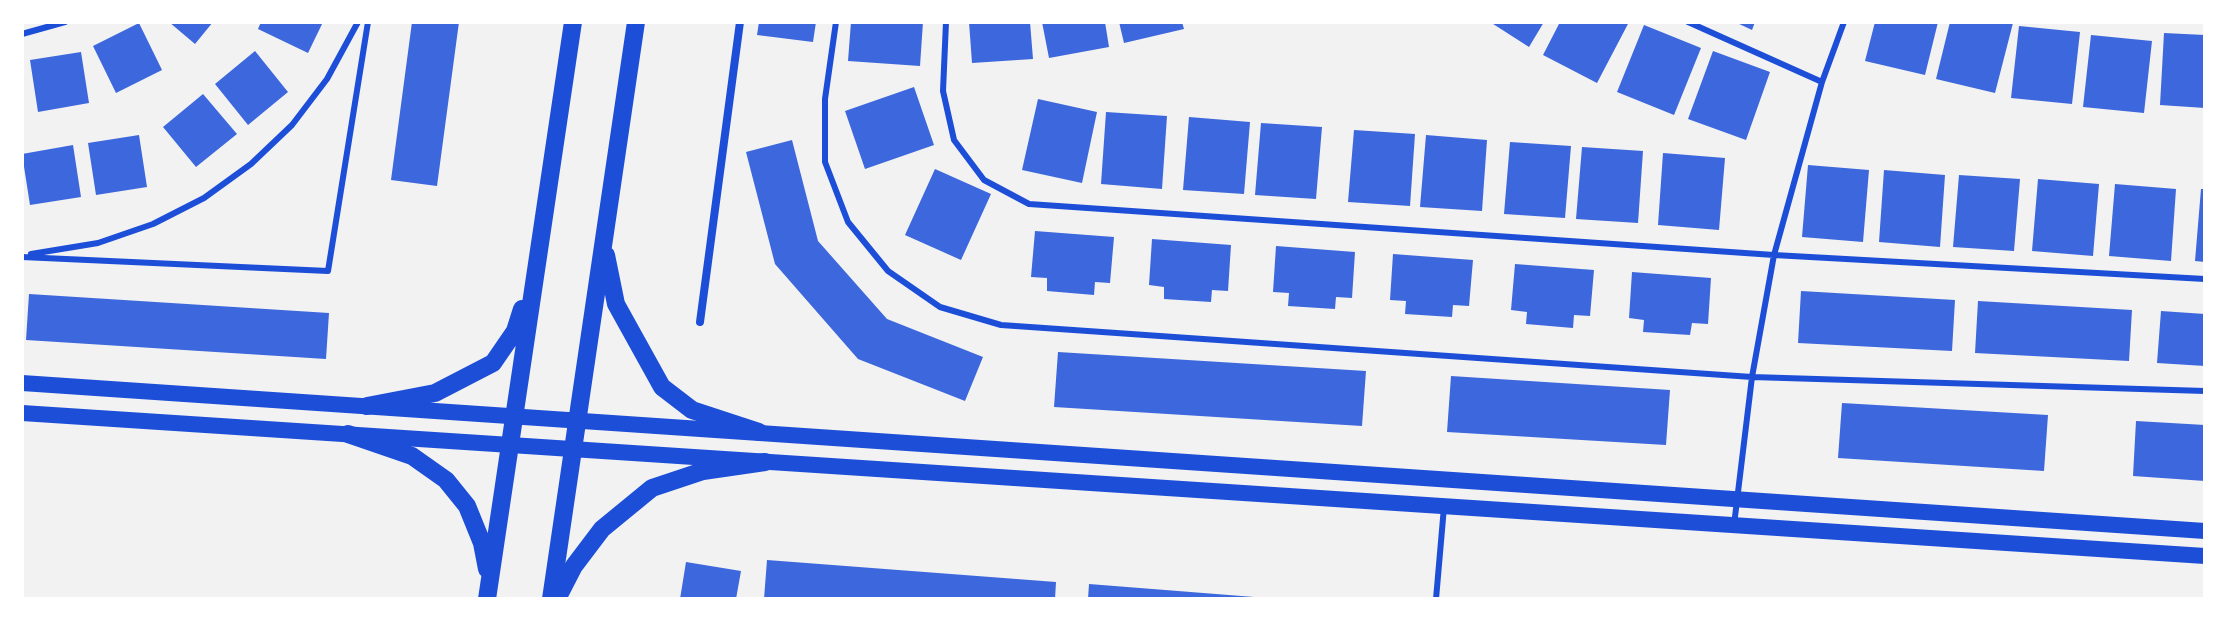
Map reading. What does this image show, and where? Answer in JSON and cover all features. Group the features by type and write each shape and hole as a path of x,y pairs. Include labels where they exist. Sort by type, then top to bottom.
{"main road":[{"path":"488,592 573,22"},
{"path":"551,599 636,22"},
{"path":"603,241 616,304 662,387 692,410 759,432"},
{"path":"367,406 435,393 493,363 515,331 539,253"},
{"path":"22,383 2205,531"},
{"path":"22,413 2205,556"},
{"path":"348,434 412,456 446,480 467,506 482,543 488,592"},
{"path":"557,599 574,566 602,529 652,488 703,471 765,462"}],"street":[{"path":"700,322 740,22"}],"lane":[{"path":"22,34 65,22"},
{"path":"22,256 98,243 153,224 204,198 251,164 292,125 327,79 358,22"},
{"path":"22,256 328,271 368,22"},
{"path":"836,22 825,99 825,162 848,222 888,271 940,307 1001,325 1752,377 2205,391"},
{"path":"946,22 943,91 954,140 984,180 1029,204 1774,255 2205,279"},
{"path":"1688,22 1822,82"},
{"path":"1733,527 1752,377 1774,255 1822,82 1844,22"},
{"path":"1436,599 1444,507"}],"building":[{"path":"169,22 213,22 195,44"},
{"path":"261,22 323,22 308,53 258,29"},
{"path":"412,22 459,22 437,186 391,180"},
{"path":"759,22 816,22 813,42 757,35"},
{"path":"851,22 923,22 920,66 848,61"},
{"path":"969,22 1030,22 1033,59 972,63"},
{"path":"1042,22 1105,22 1109,47 1049,58"},
{"path":"1119,22 1182,22 1184,29 1124,43"},
{"path":"1490,22 1544,22 1529,47"},
{"path":"1560,22 1629,22 1597,83 1543,55"},
{"path":"1735,22 1755,22 1752,30"},
{"path":"1875,22 1938,22 1925,75 1865,61"},
{"path":"1950,22 2013,23 1995,93 1936,79"},
{"path":"139,23 162,70 116,93 93,46"},
{"path":"1644,25 1701,48 1674,115 1617,92"},
{"path":"2019,26 2080,32 2072,104 2011,98"},
{"path":"2164,33 2205,35 2205,108 2160,105"},
{"path":"2091,35 2152,41 2144,113 2083,107"},
{"path":"255,51 288,92 248,125 215,84"},
{"path":"1713,51 1770,72 1746,140 1688,119"},
{"path":"81,52 89,103 38,112 30,60"},
{"path":"914,87 934,145 865,169 845,111"},
{"path":"203,94 237,134 196,167 163,127"},
{"path":"1038,99 1097,112 1082,183 1022,170"},
{"path":"1106,112 1167,116 1162,189 1101,184"},
{"path":"1189,117 1250,122 1244,194 1183,190"},
{"path":"1261,123 1322,127 1316,199 1255,195"},
{"path":"1354,130 1415,134 1410,206 1348,202"},
{"path":"139,135 147,187 96,195 88,143"},
{"path":"1426,135 1487,140 1482,211 1420,207"},
{"path":"792,140 818,241 887,319 983,357 965,401 858,359 775,264 746,152"},
{"path":"1510,142 1571,146 1565,218 1504,214"},
{"path":"73,145 81,197 30,205 22,154"},
{"path":"1582,147 1643,151 1638,223 1576,219"},
{"path":"1663,153 1725,158 1719,230 1658,225"},
{"path":"1808,165 1869,170 1863,242 1802,237"},
{"path":"935,169 991,194 961,260 905,235"},
{"path":"1884,170 1945,175 1940,247 1879,242"},
{"path":"1959,175 2020,179 2014,251 1953,247"},
{"path":"2038,179 2099,184 2093,256 2032,251"},
{"path":"2115,184 2176,189 2171,261 2109,256"},
{"path":"2201,189 2205,189 2205,262 2195,261"},
{"path":"1035,231 1114,237 1110,283 1095,282 1094,295 1047,291 1047,278 1031,277"},
{"path":"1152,239 1231,245 1228,291 1212,290 1211,302 1164,299 1164,287 1149,285"},
{"path":"1276,246 1355,252 1352,298 1336,297 1335,309 1288,306 1289,293 1273,292"},
{"path":"1393,254 1473,260 1469,306 1453,305 1452,317 1405,314 1406,301 1390,300"},
{"path":"1515,264 1594,270 1590,316 1574,315 1573,328 1526,324 1527,312 1511,310"},
{"path":"1632,272 1711,278 1708,324 1692,323 1690,335 1643,332 1644,320 1629,318"},
{"path":"1801,291 1955,300 1952,351 1798,343"},
{"path":"29,294 329,313 326,359 26,340"},
{"path":"1978,301 2132,310 2129,361 1975,353"},
{"path":"2161,311 2205,314 2205,366 2157,363"},
{"path":"1058,352 1366,371 1362,426 1054,407"},
{"path":"1451,376 1670,390 1666,445 1447,432"},
{"path":"1842,403 2048,415 2044,471 1838,458"},
{"path":"2136,421 2205,425 2205,481 2133,476"},
{"path":"767,560 1056,582 1055,599 764,599"},
{"path":"686,562 741,571 736,599 680,599"},
{"path":"1089,584 1254,597 1254,599 1088,599"}]}
